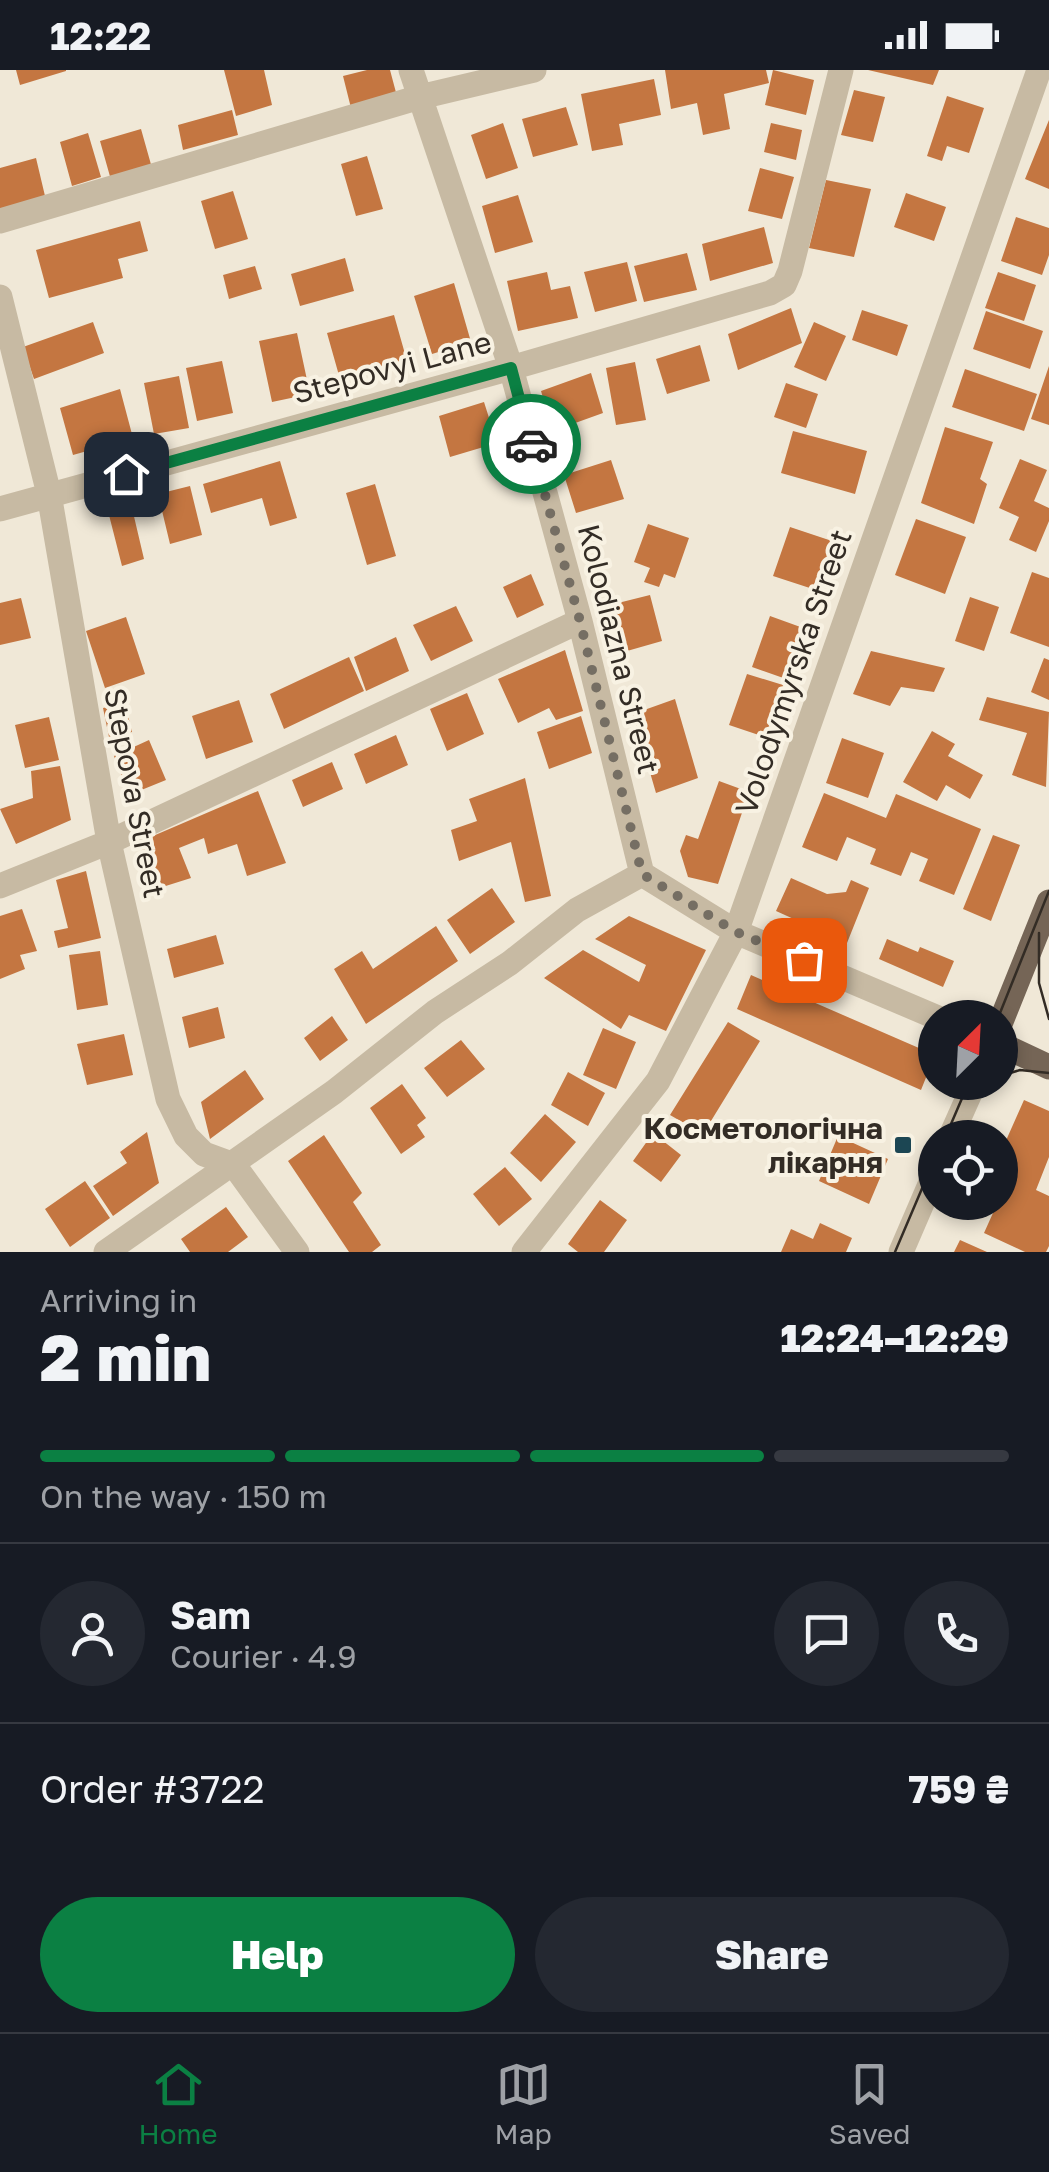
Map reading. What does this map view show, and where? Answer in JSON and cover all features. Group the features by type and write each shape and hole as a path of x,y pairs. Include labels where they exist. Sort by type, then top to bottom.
{"main road":[{"path":"1010,1000 1049,902"},
{"path":"1018,1052 1049,1067"}],"street":[{"name":"Kolodiazna Street","path":"411,70 511,368 580,621 642,874"},
{"path":"0,221 420,97 534,70"},
{"name":"Stepovyi Lane","path":"0,509 770,293 784,285 790,272 841,70"},
{"name":"Volodymyrska Street","path":"524,1252 658,1081 736,932 1038,70"},
{"name":"Stepova Street","path":"0,297 48,494 108,842 168,1099 186,1136 204,1154 234,1165 296,1252"},
{"path":"0,886 108,842 580,621"},
{"path":"106,1252 234,1165 577,910 642,874 736,932 918,1009"},
{"path":"901,1252 918,1212"}],"building":[{"path":"16,70 66,70 66,71 20,85"},
{"path":"224,70 264,70 272,105 236,116"},
{"path":"390,70 398,100 352,112 343,76"},
{"path":"665,70 766,70 769,83 724,94 730,129 703,135 697,103 671,109"},
{"path":"773,70 814,80 806,115 765,105"},
{"path":"868,70 939,70 933,85"},
{"path":"654,79 661,115 619,124 623,145 592,151 581,94"},
{"path":"854,90 885,97 873,142 841,135"},
{"path":"947,96 984,108 969,153 947,146 942,161 927,156"},
{"path":"566,107 578,145 533,157 522,119"},
{"path":"232,110 238,135 183,150 178,125"},
{"path":"1049,120 1049,189 1025,179"},
{"path":"503,123 518,168 486,179 471,135"},
{"path":"771,123 802,130 796,160 764,152"},
{"path":"141,129 152,168 111,180 100,141"},
{"path":"88,133 101,177 72,186 60,142"},
{"path":"367,156 383,209 356,216 341,164"},
{"path":"36,158 45,196 0,209 0,168"},
{"path":"760,168 794,177 782,219 748,211"},
{"path":"826,180 871,189 854,257 809,248"},
{"path":"233,191 248,239 215,249 201,201"},
{"path":"906,193 946,207 934,241 894,227"},
{"path":"518,195 533,242 495,253 482,206"},
{"path":"1016,217 1049,228 1049,255 1042,275 1001,261"},
{"path":"140,221 148,251 118,259 123,278 49,298 36,250"},
{"path":"764,227 773,263 710,281 702,244"},
{"path":"687,253 697,290 644,302 634,266"},
{"path":"345,258 354,291 300,306 291,274"},
{"path":"627,262 637,301 595,312 584,272"},
{"path":"255,266 262,289 229,299 223,275"},
{"path":"547,272 551,290 570,286 578,318 518,331 507,281"},
{"path":"998,272 1036,285 1024,321 985,308"},
{"path":"454,283 471,342 432,354 414,296"},
{"path":"791,308 802,343 738,370 728,334"},
{"path":"862,310 908,325 897,356 852,340"},
{"path":"986,311 1043,331 1030,369 973,349"},
{"path":"394,315 407,361 340,379 327,333"},
{"path":"93,322 104,353 34,379 23,347"},
{"path":"814,322 846,336 826,381 794,367"},
{"path":"297,333 310,394 272,402 259,341"},
{"path":"700,345 710,381 667,394 656,359"},
{"path":"222,361 233,413 197,421 186,368"},
{"path":"635,362 646,420 616,425 606,368"},
{"path":"1049,366 1049,425 1031,419"},
{"path":"965,369 1037,394 1024,431 952,407"},
{"path":"591,373 603,413 553,431 541,391"},
{"path":"179,376 189,428 154,434 144,383"},
{"path":"786,383 818,394 806,428 774,417"},
{"path":"120,389 133,438 73,455 60,408"},
{"path":"484,402 497,443 450,457 439,416"},
{"path":"945,427 993,442 980,479 987,484 974,524 921,503"},
{"path":"793,431 867,451 855,494 781,473"},
{"path":"1020,459 1047,470 1034,501 1049,508 1049,521 1036,552 1009,540 1019,517 999,508"},
{"path":"611,460 624,499 576,513 564,475"},
{"path":"280,461 297,518 270,526 262,498 211,513 203,484"},
{"path":"375,484 396,556 367,565 346,493"},
{"path":"190,486 202,535 170,544 158,494"},
{"path":"132,508 144,559 122,566 109,515"},
{"path":"916,519 966,537 945,594 895,575"},
{"path":"648,524 689,538 675,578 664,574 659,587 644,582 650,568 634,562"},
{"path":"790,527 835,542 819,591 773,576"},
{"path":"1032,572 1049,578 1049,647 1010,633"},
{"path":"531,574 544,605 517,618 503,587"},
{"path":"650,595 662,641 627,651 614,604"},
{"path":"970,597 999,607 984,651 955,641"},
{"path":"21,598 31,638 0,645 0,603"},
{"path":"456,606 473,641 431,661 413,625"},
{"path":"770,616 806,629 789,680 752,667"},
{"path":"126,617 145,674 105,688 86,631"},
{"path":"396,637 409,671 366,691 354,657"},
{"path":"565,650 583,711 556,720 549,708 518,723 498,679"},
{"path":"871,651 945,668 934,692 901,687 890,706 853,694"},
{"path":"349,657 364,691 284,729 270,694"},
{"path":"1044,658 1049,660 1049,700 1031,692"},
{"path":"747,674 783,685 765,737 729,725"},
{"path":"467,693 484,734 447,751 430,709"},
{"path":"987,697 1049,712 1046,787 1012,775 1027,733 979,720"},
{"path":"675,699 698,778 656,793 633,714"},
{"path":"239,700 253,742 206,759 192,716"},
{"path":"125,703 132,732 109,737 103,708"},
{"path":"581,716 592,753 549,769 537,732"},
{"path":"49,717 59,760 25,768 15,725"},
{"path":"932,731 955,744 948,756 983,775 970,799 946,785 937,801 903,782"},
{"path":"396,735 408,765 366,784 354,754"},
{"path":"842,738 884,753 868,798 826,783"},
{"path":"149,740 166,780 129,795 114,756"},
{"path":"332,762 343,789 303,807 292,780"},
{"path":"60,766 71,820 16,844 0,809 33,798 31,771"},
{"path":"525,778 551,896 525,902 511,842 459,861 451,830 477,821 469,799"},
{"path":"719,781 749,792 718,884 688,877 680,851 686,835 698,839"},
{"path":"258,791 286,863 247,876 237,844 208,854 204,838 179,848 191,878 153,890 139,842"},
{"path":"824,793 886,818 896,794 981,829 954,895 919,881 928,859 911,852 901,876 870,864 876,849 847,837 837,861 802,847"},
{"path":"993,835 1020,845 991,921 963,909"},
{"path":"86,871 101,938 58,948 54,931 68,928 56,880"},
{"path":"791,878 827,894 846,892 851,880 869,888 847,943 776,911"},
{"path":"492,888 515,922 470,954 447,920"},
{"path":"22,909 37,951 20,955 25,969 0,979 0,916"},
{"path":"629,916 706,950 666,1031 629,1015 621,1029 544,978 583,950 639,982 646,965 595,939"},
{"path":"436,926 458,961 366,1024 334,969 362,951 373,969"},
{"path":"216,935 224,964 174,978 167,949"},
{"path":"887,939 954,961 943,987 879,959"},
{"path":"100,951 108,1005 77,1010 69,955"},
{"path":"751,975 918,1048 918,1089 737,1009"},
{"path":"218,1007 225,1038 189,1048 182,1017"},
{"path":"332,1016 348,1040 320,1061 304,1038"},
{"path":"728,1022 760,1041 703,1134 670,1115"},
{"path":"603,1028 636,1042 616,1089 583,1075"},
{"path":"124,1034 133,1075 87,1085 77,1044"},
{"path":"461,1040 485,1069 447,1097 424,1068"},
{"path":"245,1070 264,1099 210,1139 201,1102"},
{"path":"568,1072 605,1093 588,1126 551,1105"},
{"path":"402,1084 426,1118 417,1125 425,1137 401,1154 370,1108"},
{"path":"1024,1100 1049,1111 1049,1157 1036,1190 1049,1196 1046,1252 1025,1252 984,1233 990,1220 1018,1220 1015,1120"},
{"path":"545,1114 576,1142 541,1182 510,1153"},
{"path":"147,1132 159,1183 113,1216 93,1186 127,1163 120,1152"},
{"path":"653,1133 681,1155 661,1182 633,1161"},
{"path":"324,1135 362,1193 353,1202 381,1245 372,1252 349,1252 288,1161"},
{"path":"838,1136 888,1159 869,1204 819,1181"},
{"path":"505,1167 532,1199 499,1226 473,1194"},
{"path":"85,1181 110,1218 70,1247 45,1209"},
{"path":"600,1200 627,1220 604,1252 578,1252 568,1244"},
{"path":"226,1207 248,1237 228,1252 190,1252 181,1239"},
{"path":"820,1223 852,1238 846,1252 781,1252 791,1229 813,1239"},
{"path":"960,1240 987,1252 954,1252"}],"tram line":[{"path":"1005,1000 1049,891"},
{"path":"1039,933 1039,983 1049,1019"},
{"path":"1018,1071 1049,1073"},
{"path":"953,1120 961,1100"},
{"path":"895,1252 918,1198"}],"way so far":[{"path":"531,444 580,621 642,874 736,932 804,960"}],"place":[{"name":"Косметологічна лікарня","path":"903,1145"}],"route":[{"path":"126,474 511,368 531,444"}]}
